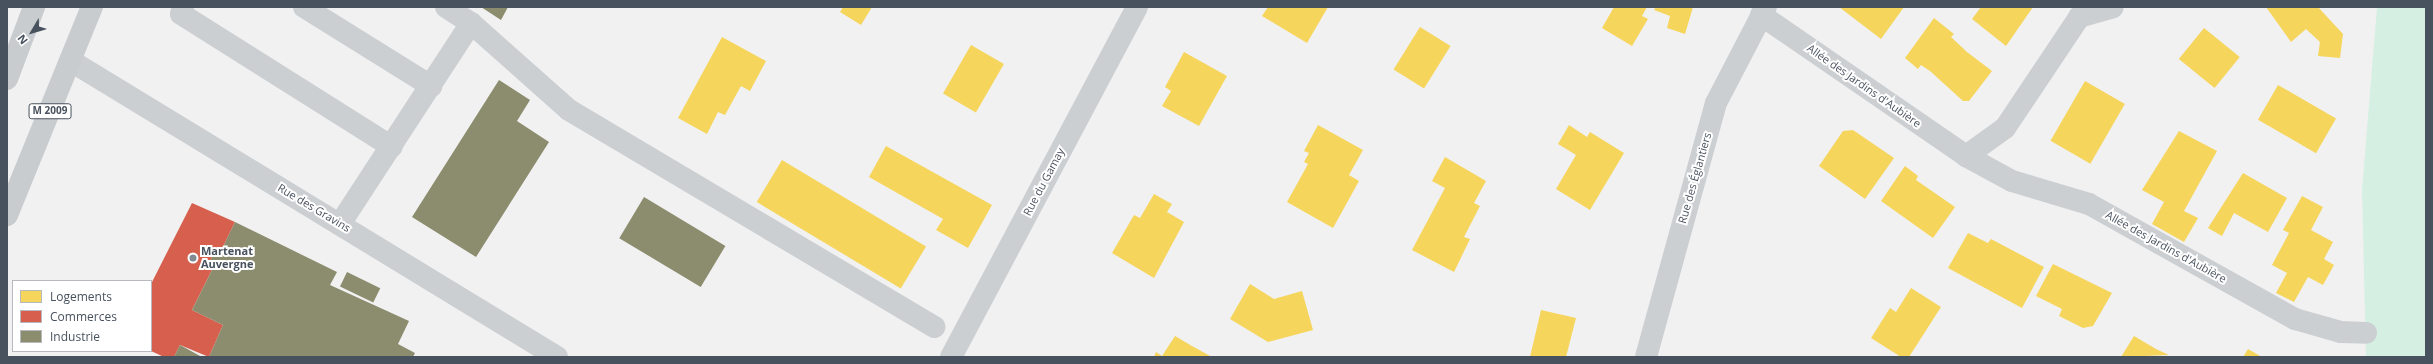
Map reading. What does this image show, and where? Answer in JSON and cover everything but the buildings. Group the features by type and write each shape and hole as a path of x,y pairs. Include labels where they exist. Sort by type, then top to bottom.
{"main road":[{"path":"7,79 34,7"},
{"name":"M 2009","path":"7,215 92,7"}],"street":[{"path":"183,7 181,14 392,147"},
{"path":"304,7 431,86"},
{"path":"446,7 471,23 569,110 935,327"},
{"name":"Rue du Gamay","path":"951,357 1137,7"},
{"path":"1966,156 2005,128 2083,12 2113,7"},
{"name":"Allée des Jardins d'Aubière","path":"1763,11 1966,156 2012,181 2089,204 2295,319 2341,332 2366,333"},
{"name":"Rue des Églantiers","path":"1646,357 1716,103 1763,11"},
{"path":"340,224 392,147 471,23"},
{"name":"Rue des Gravins","path":"71,61 557,357"}],"green space":[{"path":"2377,7 2426,7 2426,357 2366,357 2362,190"}],"place":[{"name":"Martenat Auvergne","path":"193,258"}]}
